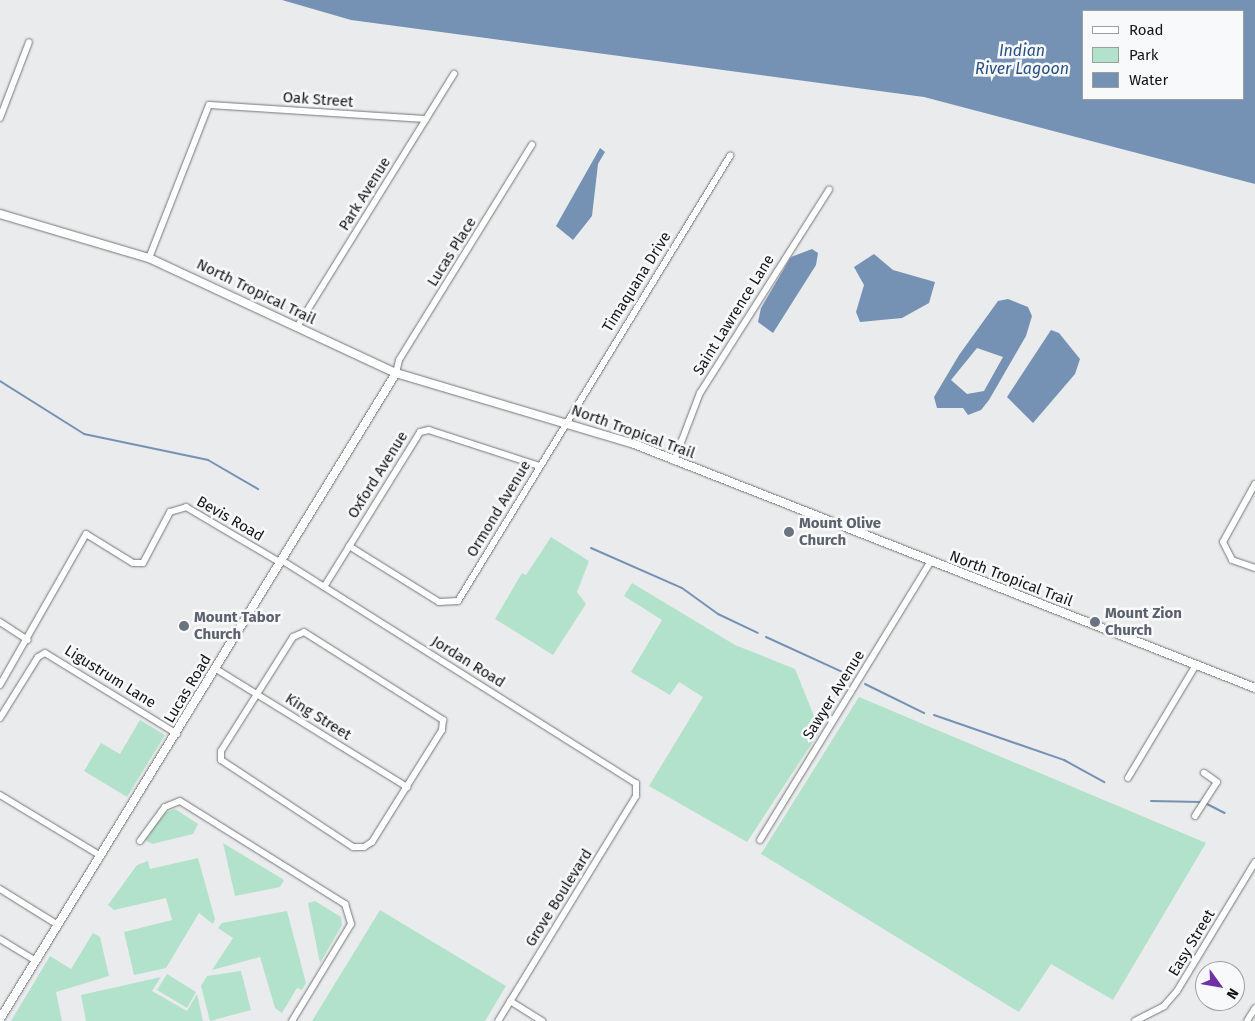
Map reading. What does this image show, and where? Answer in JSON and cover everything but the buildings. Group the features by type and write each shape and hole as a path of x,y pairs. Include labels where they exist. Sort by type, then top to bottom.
{"street":[{"path":"0,118 29,42"},
{"name":"Park Avenue","path":"297,327 454,74"},
{"name":"Oak Street","path":"149,258 209,104 426,120"},
{"name":"Lucas Place","path":"396,372 399,360 532,145"},
{"name":"Timaquana Drive","path":"565,422 730,156"},
{"name":"Saint Lawrence Lane","path":"674,461 700,393 829,190"},
{"name":"North Tropical Trail","path":"0,214 149,258 396,372 565,422 674,461 930,563 1255,688"},
{"name":"Lucas Road","path":"0,1019 177,734 396,372"},
{"name":"Ormond Avenue","path":"349,546 439,602 450,604 463,594 565,422"},
{"name":"Oxford Avenue","path":"324,586 420,432 429,430 540,466"},
{"path":"1255,484 1223,542 1232,560 1255,568"},
{"name":"Bevis Road","path":"0,685 28,640 86,534 133,563 143,563 177,506 282,562"},
{"name":"Jordan Road","path":"282,562 324,586 630,777 638,787"},
{"name":"Sawyer Avenue","path":"760,840 930,563"},
{"path":"0,622 28,640"},
{"path":"299,633 311,635 443,720 442,730 372,842 364,848 353,846 221,760 221,751 257,694 299,633"},
{"name":"Ligustrum Lane","path":"0,718 45,653 177,734"},
{"path":"1128,778 1196,665"},
{"name":"King Street","path":"216,669 407,787"},
{"path":"1195,816 1217,782 1204,773"},
{"name":"Grove Boulevard","path":"498,1021 638,787"},
{"path":"0,795 101,856"},
{"path":"140,840 165,807 180,801 345,904 351,924 292,1021"},
{"name":"Easy Street","path":"1134,1021 1164,1006 1177,991 1255,862"},
{"path":"0,889 58,925"},
{"path":"0,939 36,961"},
{"path":"510,1002 542,1021"},
{"path":"1247,1021 1255,1008"}],"green space":[{"path":"551,537 589,561 577,592 586,604 553,655 495,619 522,573 526,575"},
{"path":"632,583 735,645 795,669 820,731 747,842 649,786 703,697 679,682 670,695 631,672 662,620 624,596"},
{"path":"859,697 1206,843 1113,1000 1051,964 1019,1012 761,854"},
{"path":"140,720 165,735 127,797 84,771 101,743 120,754"},
{"path":"175,809 198,824 193,834 152,844 145,840 164,813"},
{"path":"223,843 284,880 280,887 235,896"},
{"path":"198,858 215,919 213,924 199,913 166,968 134,975 124,932 172,920 166,898 114,910 108,905 137,865 148,861 150,869"},
{"path":"315,901 341,917 342,925 320,963 308,903"},
{"path":"380,910 506,986 485,1021 312,1021"},
{"path":"287,911 306,983 302,990 297,988 282,1013 275,1008 260,957 212,970 233,938 218,928 222,923"},
{"path":"93,933 100,937 109,976 56,992 62,1021 11,1021 50,956 71,969"},
{"path":"241,971 251,1010 210,1021 201,986 207,976"},
{"path":"167,974 196,992 187,1008 157,990"},
{"path":"161,977 152,991 187,1011 197,994 203,1021 86,1021 81,995"}],"water":[{"name":"Indian River Lagoon","path":"282,0 1255,0 1255,184 924,97 351,20"},
{"path":"600,148 605,152 598,164 592,216 573,240 556,226"},
{"path":"812,249 818,253 816,265 773,333 758,322 761,308 791,257"},
{"path":"874,254 893,270 935,282 929,303 902,318 860,322 856,312 864,285 854,267"},
{"path":"1008,299 1028,307 1032,316 1026,336 989,400 981,410 968,415 963,408 937,408 934,397 959,355 998,301","holes":["977,348 1003,357 984,391 967,394 951,380"]},
{"path":"1051,330 1059,333 1080,359 1075,374 1033,423 1007,397"}],"waterway":[{"path":"0,381 84,434 208,460 258,489"},
{"path":"591,548 682,588 718,614 758,633"},
{"path":"766,637 849,675"},
{"path":"865,684 924,713"},
{"path":"934,715 1064,760 1104,782"},
{"path":"1151,801 1201,802"},
{"path":"1205,803 1225,813"}],"place":[{"name":"Mount Olive Church","path":"789,532"},
{"name":"Mount Zion Church","path":"1095,622"},
{"name":"Mount Tabor Church","path":"184,626"}]}
